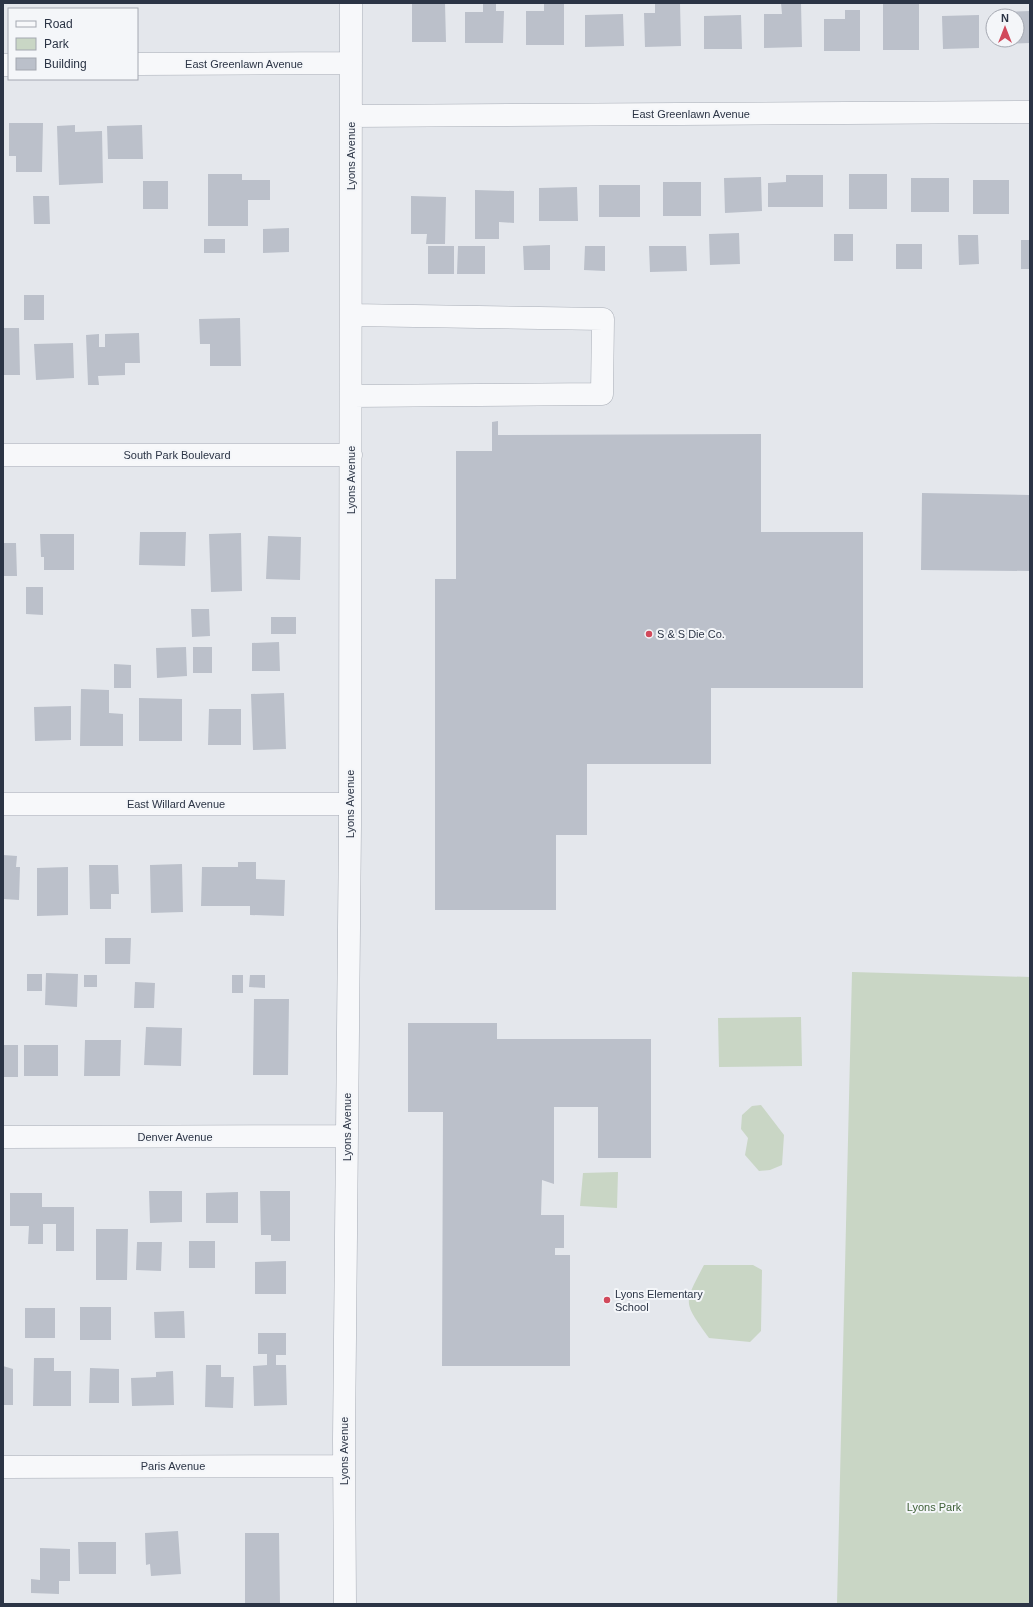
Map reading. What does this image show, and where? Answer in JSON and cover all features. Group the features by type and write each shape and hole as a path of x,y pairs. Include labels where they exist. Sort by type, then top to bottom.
{"street":[{"name":"Lyons Avenue","path":"344,1604 352,396 351,3"},
{"name":"East Greenlawn Avenue","path":"138,64 351,63"},
{"name":"East Greenlawn Avenue","path":"351,116 1030,112"},
{"path":"351,315 603,318 602,394 352,396"},
{"name":"South Park Boulevard","path":"3,455 351,455"},
{"name":"East Willard Avenue","path":"3,804 349,804"},
{"name":"Denver Avenue","path":"3,1137 347,1136"},
{"name":"Paris Avenue","path":"3,1467 344,1466"}],"green space":[{"name":"Lyons Park","path":"852,972 1030,977 1030,1604 837,1604"},
{"path":"801,1017 802,1066 719,1067 718,1018"},
{"path":"761,1105 784,1135 782,1165 770,1170 759,1171 745,1155 748,1138 741,1129 742,1115 752,1106"},
{"path":"618,1172 617,1208 580,1206 583,1173"},
{"path":"704,1265 753,1265 762,1270 761,1331 750,1342 709,1338 694,1317 690,1309 689,1296"}],"building":[{"path":"412,3 445,3 446,42 412,42"},
{"path":"483,3 496,3 496,11 504,11 503,43 465,43 465,12 483,12"},
{"path":"544,3 564,3 564,45 526,45 526,11 544,11"},
{"path":"655,3 680,3 681,46 645,47 644,13 655,13"},
{"path":"781,3 801,3 802,47 764,48 764,14 782,14"},
{"path":"883,3 919,3 919,50 883,50"},
{"path":"845,10 860,10 860,51 824,51 824,19 845,19"},
{"path":"1025,11 1030,11 1030,43 1025,43"},
{"path":"623,14 624,46 585,47 585,15"},
{"path":"741,15 742,49 704,49 704,16"},
{"path":"979,15 979,48 943,49 942,16"},
{"path":"9,123 43,123 42,172 16,172 16,156 9,156"},
{"path":"75,125 75,132 102,131 103,183 59,185 57,126"},
{"path":"142,125 143,159 108,159 107,126"},
{"path":"208,174 242,174 242,180 270,180 270,200 248,200 248,226 208,226"},
{"path":"849,174 887,174 887,209 849,209"},
{"path":"786,175 823,175 823,207 768,207 768,183 786,182"},
{"path":"761,177 762,211 725,213 724,178"},
{"path":"911,178 949,178 949,212 911,212"},
{"path":"973,180 1009,180 1009,214 973,214"},
{"path":"143,181 168,181 168,209 143,209"},
{"path":"663,182 701,182 701,216 663,216"},
{"path":"599,185 640,185 640,217 599,217"},
{"path":"577,187 578,221 539,221 539,188"},
{"path":"475,190 514,191 514,223 499,222 499,239 475,239"},
{"path":"33,196 49,196 50,224 34,224"},
{"path":"411,196 446,197 445,244 426,244 427,234 411,234"},
{"path":"289,228 289,252 263,253 263,229"},
{"path":"739,233 740,264 710,265 709,234"},
{"path":"834,234 853,234 853,261 834,261"},
{"path":"958,235 978,235 979,264 959,265"},
{"path":"204,239 225,239 225,253 204,253"},
{"path":"1021,240 1030,240 1030,269 1021,269"},
{"path":"896,244 922,244 922,269 896,269"},
{"path":"550,245 550,270 524,270 523,246"},
{"path":"428,246 454,246 454,274 428,274"},
{"path":"458,246 485,246 485,274 457,274"},
{"path":"585,246 605,246 605,271 584,270"},
{"path":"649,246 686,246 687,271 650,272"},
{"path":"24,295 44,295 44,320 24,320"},
{"path":"240,318 241,366 210,366 210,344 200,344 199,319"},
{"path":"3,328 19,328 20,375 3,375"},
{"path":"139,333 140,363 125,363 125,375 98,376 99,385 88,385 86,335 99,334 99,347 105,347 105,334"},
{"path":"73,343 74,378 36,380 34,344"},
{"name":"S & S Die Co.","path":"498,421 498,435 761,434 761,532 863,532 863,688 711,688 711,764 587,764 587,835 556,835 556,910 435,910 435,579 456,579 456,451 492,451 492,422"},
{"path":"922,493 1030,495 1030,571 921,570"},
{"path":"140,532 186,532 185,566 139,565"},
{"path":"241,533 242,591 211,592 209,534"},
{"path":"40,534 74,534 74,570 44,570 44,557 41,557"},
{"path":"268,536 301,537 300,580 266,579"},
{"path":"3,543 16,543 17,576 3,576"},
{"path":"26,587 43,587 43,615 26,614"},
{"path":"191,609 209,609 210,636 192,637"},
{"path":"271,617 296,617 296,634 271,634"},
{"path":"279,642 280,671 252,671 252,643"},
{"path":"186,647 187,676 157,678 156,648"},
{"path":"193,647 212,647 212,673 193,673"},
{"path":"114,664 131,665 131,688 114,688"},
{"path":"81,689 109,690 109,713 123,714 123,746 80,746"},
{"path":"284,693 286,749 253,750 251,694"},
{"path":"139,698 182,699 182,741 139,741"},
{"path":"71,706 71,740 35,741 34,707"},
{"path":"209,709 241,709 241,745 208,745"},
{"path":"3,855 17,856 16,867 20,867 19,900 3,899"},
{"path":"238,862 256,862 256,879 285,880 284,916 250,915 250,906 201,906 202,867 238,867"},
{"path":"182,864 183,912 151,913 150,865"},
{"path":"89,865 118,865 119,894 111,894 111,909 90,909"},
{"path":"68,867 68,915 37,916 37,868"},
{"path":"105,938 131,938 130,964 105,964"},
{"path":"46,973 78,974 77,1007 45,1005"},
{"path":"27,974 42,974 42,991 27,991"},
{"path":"84,975 97,975 97,987 84,987"},
{"path":"232,975 243,975 243,993 232,993"},
{"path":"250,975 265,975 265,988 249,987"},
{"path":"135,982 155,983 154,1008 134,1008"},
{"path":"254,999 289,999 288,1075 253,1075"},
{"path":"408,1023 497,1023 497,1039 651,1039 651,1158 598,1158 598,1107 554,1107 554,1184 542,1180 541,1215 564,1215 564,1248 555,1248 555,1255 570,1255 570,1366 442,1366 443,1112 408,1112"},
{"path":"146,1027 182,1028 181,1066 144,1065"},
{"path":"85,1040 121,1040 120,1076 84,1076"},
{"path":"3,1045 18,1045 18,1077 3,1077"},
{"path":"24,1045 58,1045 58,1076 24,1076"},
{"path":"149,1191 182,1191 182,1222 150,1223"},
{"path":"260,1191 290,1191 290,1241 271,1241 271,1235 261,1235"},
{"path":"238,1192 238,1223 206,1223 206,1193"},
{"path":"10,1193 42,1193 42,1207 74,1207 74,1251 56,1251 56,1224 43,1224 43,1244 28,1244 29,1226 10,1226"},
{"path":"96,1229 128,1229 127,1280 96,1280"},
{"path":"189,1241 215,1241 215,1268 189,1268"},
{"path":"137,1242 162,1242 161,1271 136,1270"},
{"path":"286,1261 286,1294 255,1294 255,1262"},
{"path":"80,1307 111,1307 111,1340 80,1340"},
{"path":"25,1308 55,1308 55,1338 25,1338"},
{"path":"184,1311 185,1338 155,1338 154,1312"},
{"path":"258,1333 286,1333 286,1355 276,1355 276,1365 286,1365 287,1405 254,1406 253,1366 267,1365 267,1354 258,1354"},
{"path":"34,1358 54,1358 54,1371 71,1371 71,1406 33,1406"},
{"path":"206,1365 221,1365 221,1377 234,1377 233,1408 205,1407"},
{"path":"3,1366 13,1369 13,1405 3,1405"},
{"path":"90,1368 119,1369 119,1403 89,1403"},
{"path":"173,1371 174,1405 132,1406 131,1378 156,1377 156,1372"},
{"path":"178,1531 181,1574 151,1576 150,1564 146,1565 145,1533"},
{"path":"245,1533 279,1533 280,1604 245,1604"},
{"path":"78,1542 116,1542 116,1574 79,1574"},
{"path":"40,1548 70,1549 70,1581 59,1581 59,1594 31,1593 31,1579 40,1580"}],"place":[{"name":"S & S Die Co.","path":"649,634"},
{"name":"Lyons Elementary School","path":"607,1300"}]}
